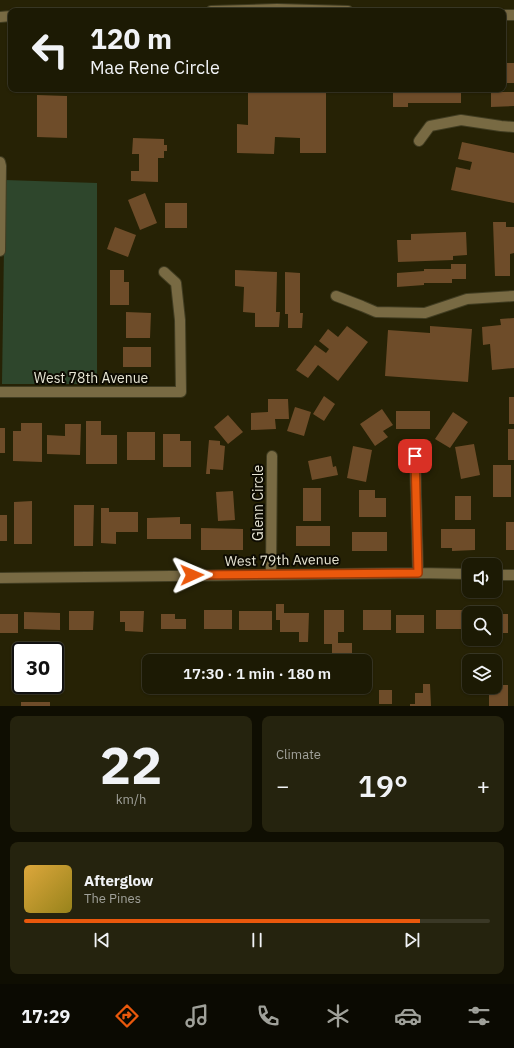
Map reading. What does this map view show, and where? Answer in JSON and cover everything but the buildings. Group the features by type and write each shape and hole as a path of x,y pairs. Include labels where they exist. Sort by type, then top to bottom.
{"street":[{"path":"244,8 277,5 312,8"},
{"path":"419,141 430,126 461,120 514,127"},
{"path":"0,162 0,251"},
{"name":"West 78th Avenue","path":"0,392 181,392 180,320 176,283 164,272"},
{"path":"336,296 376,312 425,313 467,299 514,296"},
{"name":"Glenn Circle","path":"272,456 272,574"},
{"path":"415,456 418,573"},
{"name":"West 79th Avenue","path":"0,578 272,574 462,574"},
{"path":"502,575 514,576"}],"green space":[{"path":"5,180 97,183 97,384 2,384"}],"route":[{"path":"192,575 418,573 415,456"}]}
